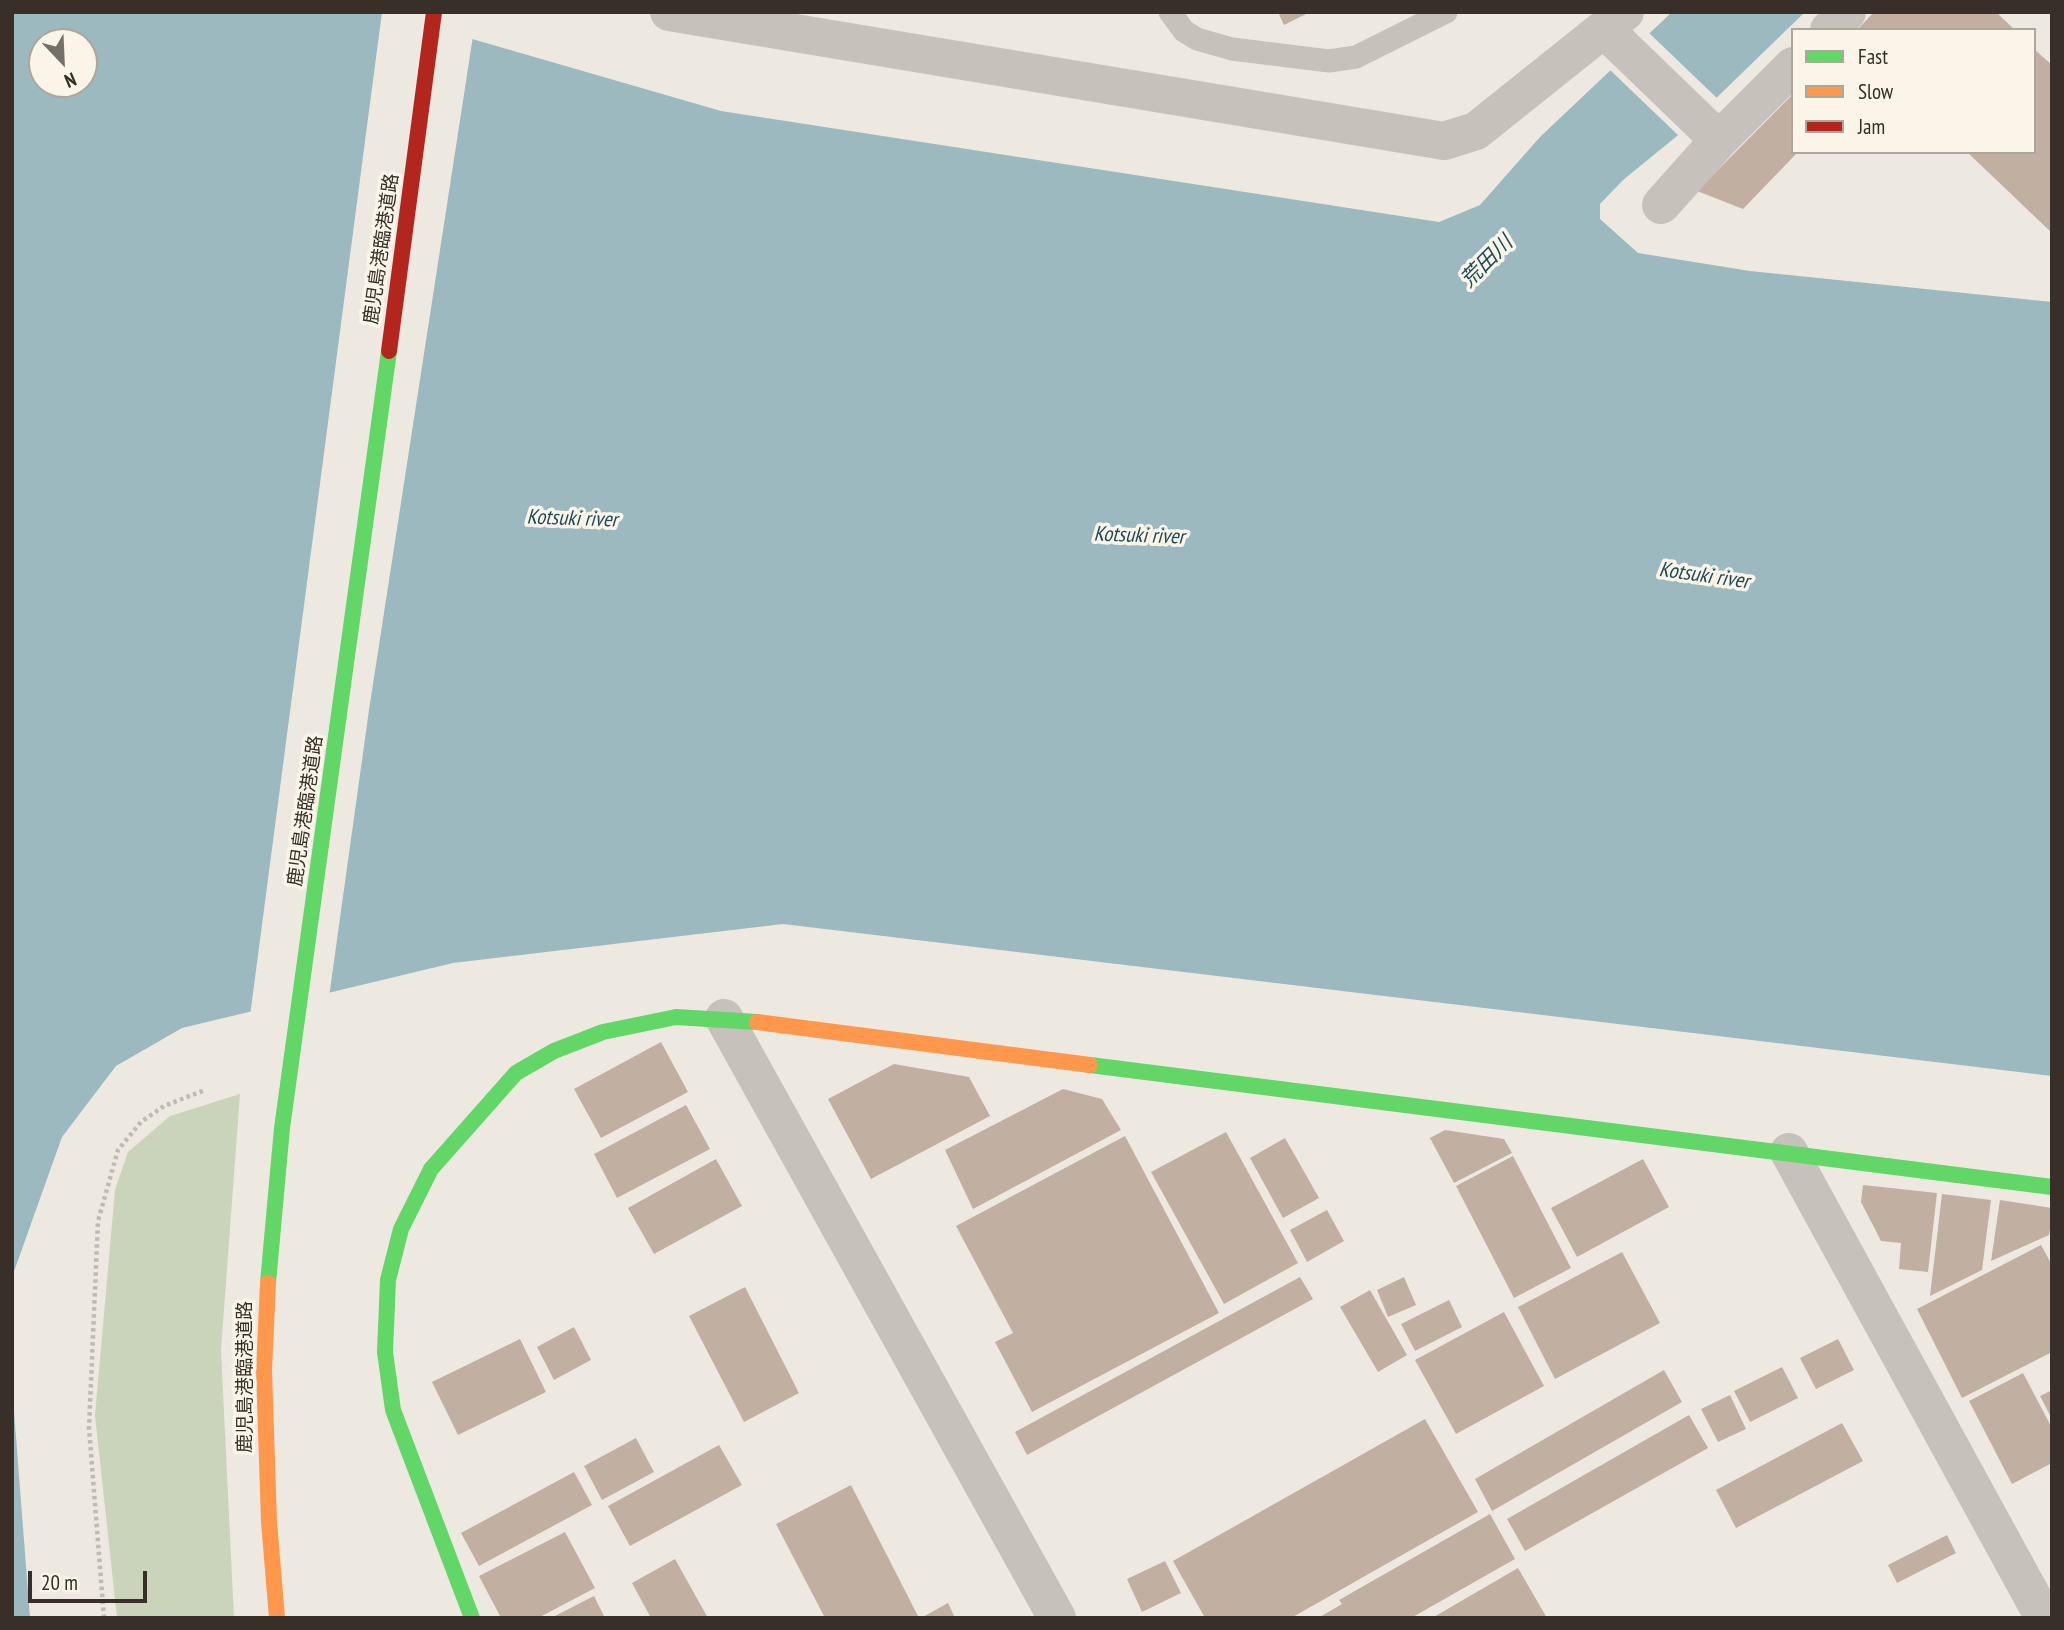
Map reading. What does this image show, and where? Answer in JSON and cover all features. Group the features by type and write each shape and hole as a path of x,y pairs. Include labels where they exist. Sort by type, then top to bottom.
{"street":[{"name":"鹿児島港臨港道路","path":"276,1618 269,1521 264,1370 269,1251 282,1128 434,12"},
{"path":"669,12 1444,141 1476,131 1616,29 1713,134"},
{"path":"1831,28 1847,12"},
{"path":"1661,205 1713,134 1791,68"},
{"path":"472,1618 393,1410 385,1352 388,1280 401,1229 431,1169 474,1117 516,1073 554,1051 603,1032 676,1017 723,1018 2052,1187"},
{"path":"723,1018 1057,1618"},
{"path":"1789,1152 2044,1618"}],"lane":[{"path":"1170,12 1184,31 1197,39 1232,49 1329,61 1356,58 1446,12"}],"path":[{"path":"104,1618 89,1428 97,1221 118,1150 141,1122 164,1107 205,1090"}],"green space":[{"path":"240,1094 221,1350 234,1618 117,1618 95,1415 115,1190 128,1152 170,1116"}],"water":[{"path":"12,12 379,12 721,111 1439,222 1480,205 1540,137 1672,12 1805,12 1677,136 1623,180 1600,204 1600,219 1638,253 1750,271 2052,302 2052,1076 783,924 453,963 182,1028 116,1066 62,1137 12,1277"},
{"path":"12,1385 30,1618 12,1618"}],"pier":[{"path":"382,12 473,36 369,710 329,997 250,1016"},
{"path":"1647,31 1720,101 1681,138 1608,68"}],"building":[{"path":"1278,12 1310,12 1284,25"},
{"path":"1874,12 1996,12 2013,28 1859,28"},
{"path":"2036,51 2052,65 2052,233 1969,154 2036,154"},
{"path":"1791,96 1791,154 1796,154 1743,209 1697,191"},
{"path":"661,1042 688,1092 601,1138 574,1089"},
{"path":"894,1064 969,1077 990,1116 871,1179 828,1099"},
{"path":"1063,1089 1102,1099 1121,1130 973,1209 945,1150"},
{"path":"686,1105 710,1149 617,1198 594,1154"},
{"path":"1445,1130 1504,1139 1512,1153 1454,1183 1430,1138"},
{"path":"1226,1132 1298,1263 1224,1304 1151,1172"},
{"path":"1125,1136 1219,1313 1032,1412 995,1342 1013,1333 956,1226"},
{"path":"1285,1138 1319,1198 1283,1218 1250,1158"},
{"path":"1513,1156 1571,1268 1514,1298 1456,1186"},
{"path":"716,1159 742,1206 654,1254 628,1208"},
{"path":"1643,1159 1669,1207 1577,1257 1551,1208"},
{"path":"1863,1185 1937,1193 1928,1272 1899,1269 1901,1243 1881,1241 1861,1202"},
{"path":"1942,1194 1991,1200 1982,1270 1930,1296"},
{"path":"2000,1200 2052,1208 2052,1217 2049,1235 1991,1261"},
{"path":"1327,1210 1344,1241 1307,1262 1290,1230"},
{"path":"2041,1245 2052,1265 2052,1352 1962,1398 1917,1309"},
{"path":"1622,1252 1660,1323 1555,1379 1518,1307"},
{"path":"1300,1277 1313,1299 1027,1455 1015,1432"},
{"path":"1404,1277 1416,1305 1388,1317 1377,1290"},
{"path":"745,1287 799,1393 744,1422 689,1316"},
{"path":"1370,1290 1407,1355 1378,1372 1340,1307"},
{"path":"1449,1300 1462,1327 1415,1351 1401,1324"},
{"path":"1504,1312 1544,1386 1456,1434 1415,1360"},
{"path":"574,1327 591,1360 554,1380 537,1347"},
{"path":"520,1339 546,1392 458,1435 432,1382"},
{"path":"1838,1339 1854,1370 1816,1389 1800,1358"},
{"path":"1782,1367 1798,1398 1750,1422 1734,1391"},
{"path":"1664,1370 1682,1402 1492,1511 1475,1479"},
{"path":"2023,1373 2052,1428 2052,1463 2012,1484 1969,1401"},
{"path":"2052,1390 2052,1419 2040,1396"},
{"path":"1730,1395 1746,1429 1718,1442 1701,1409"},
{"path":"1689,1415 1708,1448 1525,1551 1507,1519"},
{"path":"1425,1419 1478,1512 1291,1618 1205,1618 1173,1561"},
{"path":"1842,1423 1863,1461 1736,1528 1716,1490"},
{"path":"636,1438 654,1472 602,1500 584,1466"},
{"path":"719,1445 742,1485 630,1546 608,1506"},
{"path":"574,1472 592,1505 479,1566 461,1533"},
{"path":"851,1485 919,1618 825,1618 776,1524"},
{"path":"1490,1514 1515,1559 1411,1618 1318,1618 1342,1604 1339,1600"},
{"path":"565,1532 595,1588 538,1618 501,1618 479,1576"},
{"path":"1947,1535 1956,1553 1897,1583 1888,1565"},
{"path":"675,1559 708,1618 651,1618 632,1583"},
{"path":"1165,1561 1181,1593 1142,1612 1127,1579"},
{"path":"1518,1568 1547,1618 1432,1618"},
{"path":"594,1596 605,1618 551,1618"},
{"path":"948,1603 955,1618 921,1618"}],"traffic: fast":[{"path":"268,1283 282,1128 389,351"},
{"path":"472,1618 393,1410 385,1352 388,1280 401,1229 431,1169 516,1073 554,1051 603,1032 676,1017 757,1022"},
{"path":"1090,1065 2052,1187"}],"traffic: slow":[{"path":"757,1022 1090,1065"},
{"path":"268,1283 264,1370 269,1522 277,1618"}],"traffic: jam":[{"path":"389,351 434,12"}],"water label":[{"name":"荒田川","path":"1487,262"},
{"name":"Kotsuki river","path":"572,519"},
{"name":"Kotsuki river","path":"1139,536"},
{"name":"Kotsuki river","path":"1704,576"}]}
